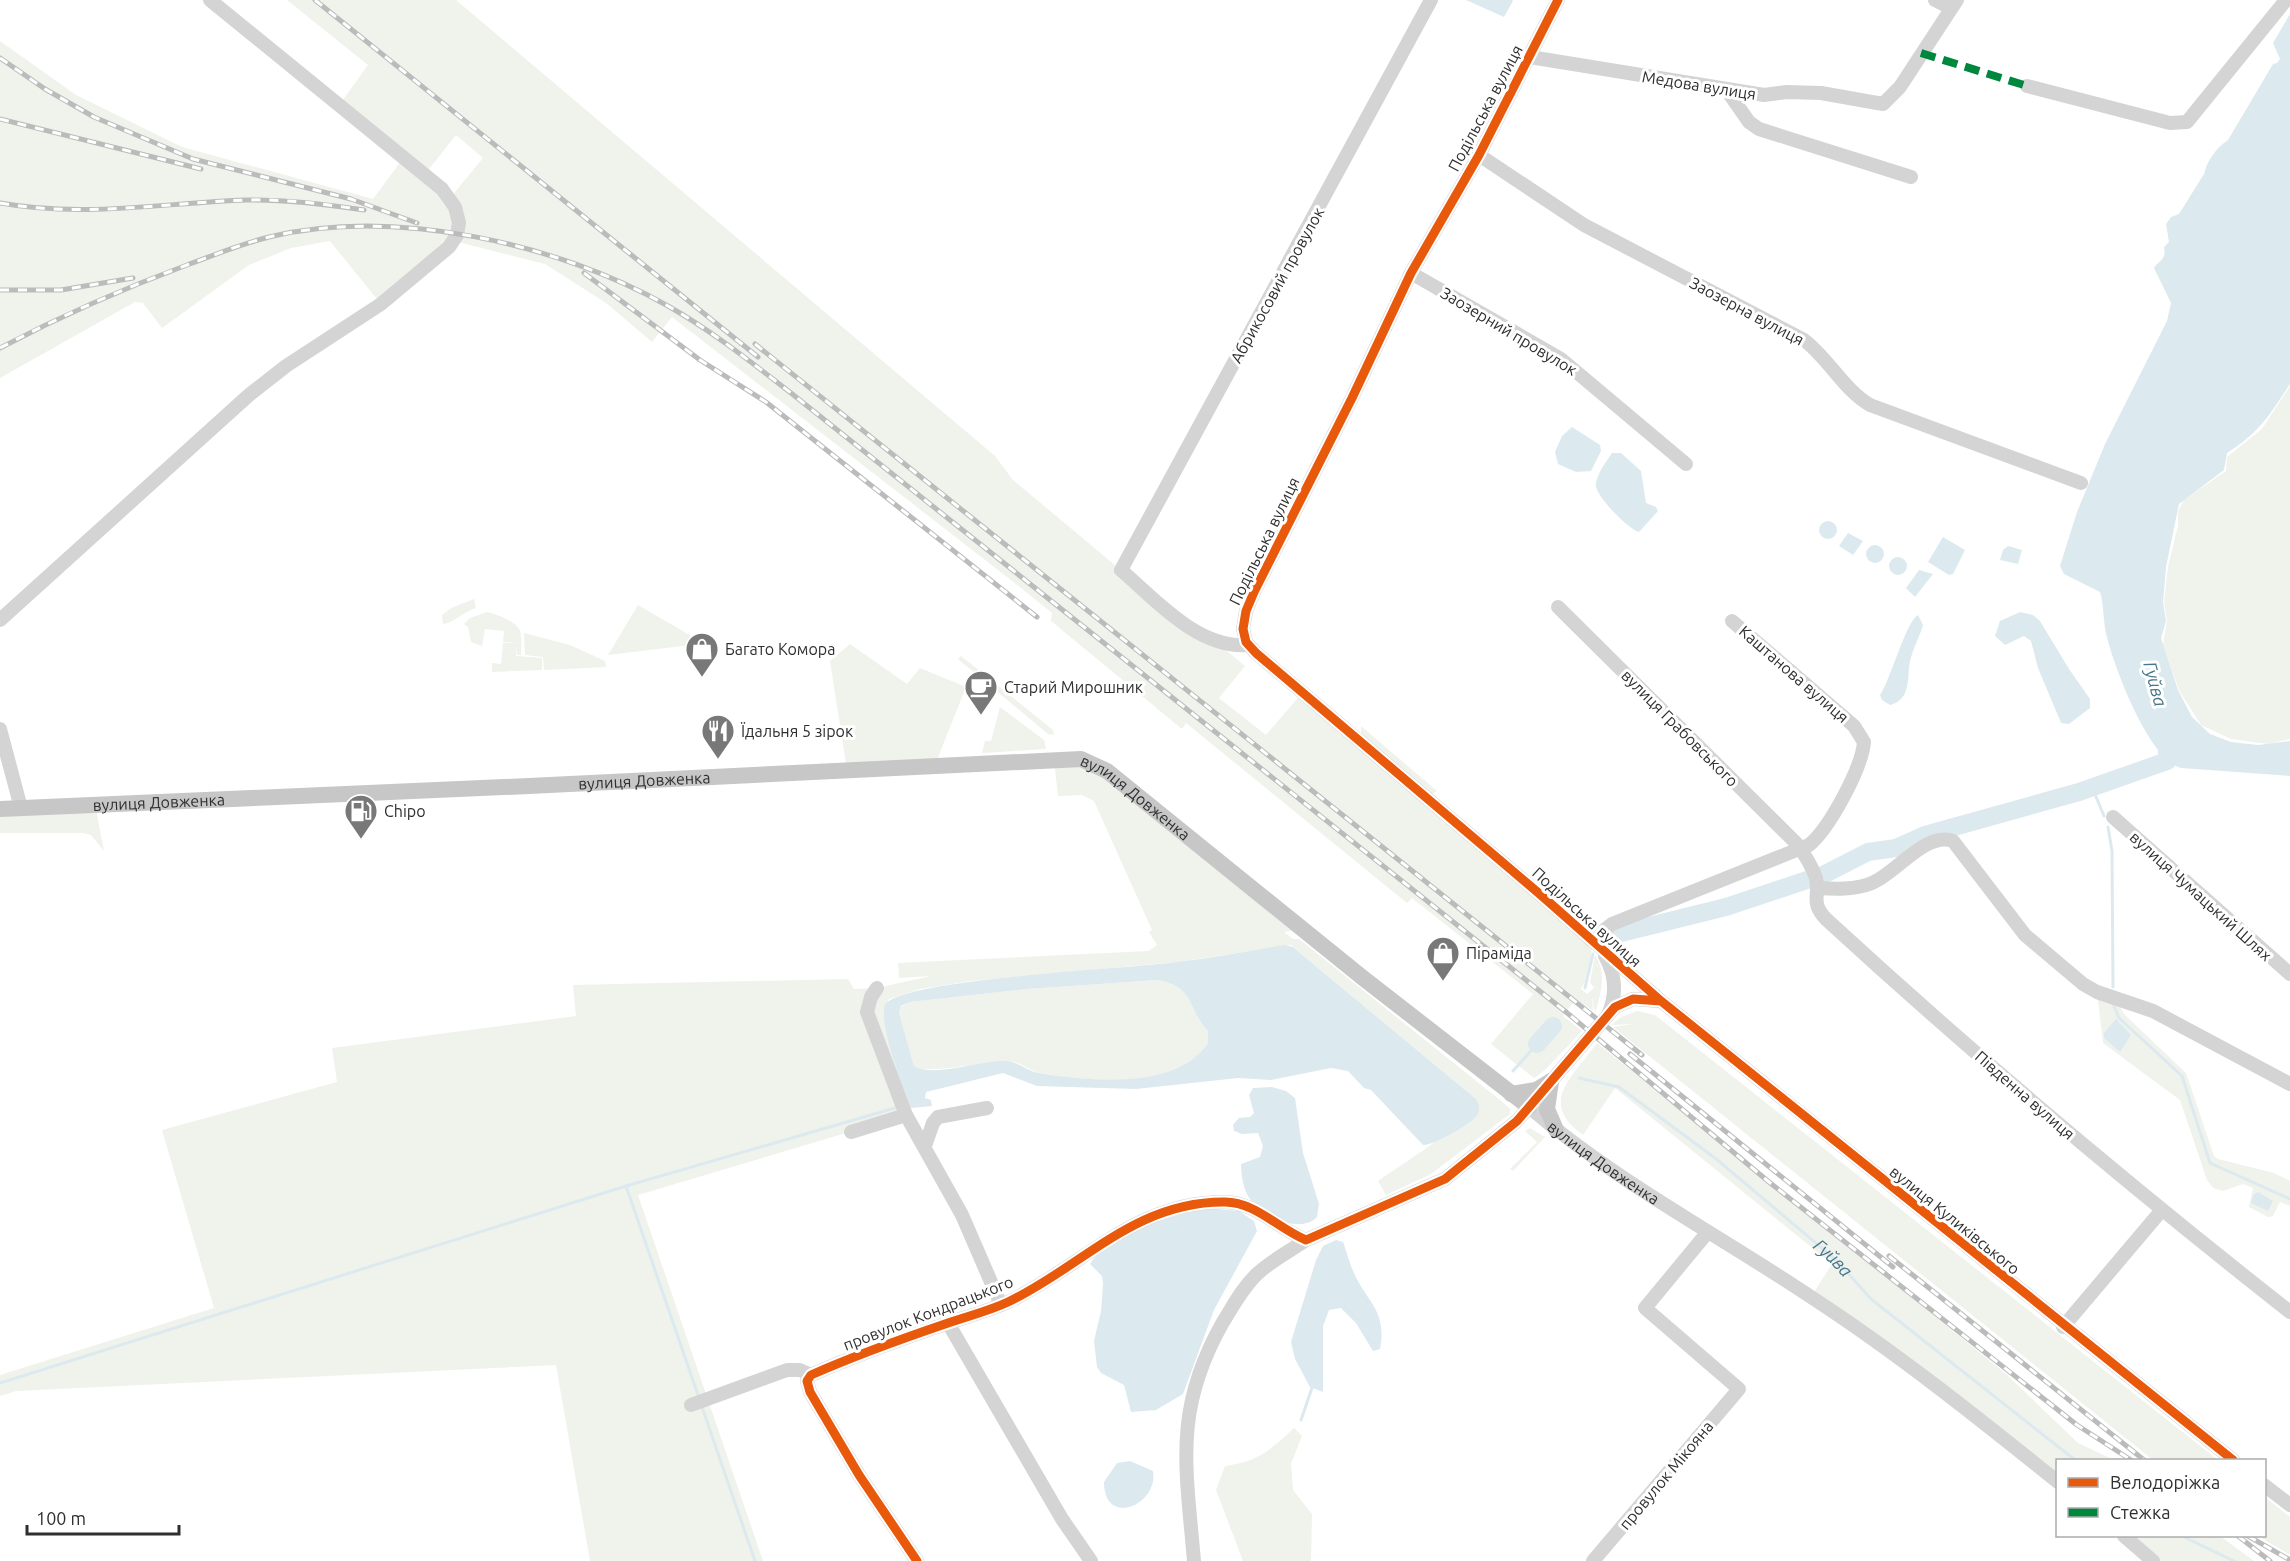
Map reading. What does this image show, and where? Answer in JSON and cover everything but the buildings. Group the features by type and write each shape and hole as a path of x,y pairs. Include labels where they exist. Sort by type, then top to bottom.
{"main road":[{"name":"вулиця Довженка","path":"0,808 1081,759 1107,771 1529,1107"},
{"path":"1511,1094 1536,1090 1551,1081"},
{"path":"1551,1081 1547,1109 1556,1130"}],"street":[{"path":"0,620 258,387 381,304 446,250 458,232 456,211 442,189 210,0"},
{"name":"Абрикосовий провулок","path":"1248,645 1223,644 1194,630 1121,570 1431,0"},
{"name":"Подільська вулиця","path":"1558,0 1479,155 1411,273 1246,611 1243,629 1248,645 1661,1001"},
{"path":"1935,0 1954,4"},
{"path":"2027,86 2170,123 2187,123 2286,0"},
{"name":"Медова вулиця","path":"1530,57 1764,95 1787,92 1821,93 1883,104 1900,87 1954,4"},
{"path":"1726,89 1749,122 1759,129 1911,177"},
{"name":"Заозерна вулиця","path":"1479,155 1584,225 1804,340 1816,349 1857,397 1870,405 2081,483"},
{"name":"Заозерний провулок","path":"1411,273 1561,359 1686,464"},
{"name":"вулиця Грабовського","path":"1558,607 1801,849"},
{"name":"Каштанова вулиця","path":"1732,621 1842,714 1864,742 1861,760 1829,820 1815,840 1801,849"},
{"path":"0,729 21,808"},
{"name":"вулиця Чумацький Шлях","path":"2113,817 2290,974"},
{"path":"1817,888 1847,889 1874,883 1921,848 1944,839 1953,841 2025,935 2083,984 2097,992 2153,1011 2290,1084"},
{"path":"1608,1015 1614,995 1614,977 1595,943 1612,924 1801,849"},
{"name":"Південна вулиця","path":"1801,849 1813,871 1817,888 1815,903 1826,919 1914,999 2161,1211 2290,1312"},
{"path":"877,988 871,997 867,1012 906,1115 926,1146 962,1215 1001,1305"},
{"path":"1194,1561 1184,1448 1188,1412 1199,1373 1217,1334 1252,1279 1272,1262 1306,1240 1444,1179 1517,1121 1608,1015 1621,1004 1633,999 1661,1001"},
{"name":"вулиця Куликівського","path":"1661,1001 2063,1327 2230,1459"},
{"name":"вулиця Довженка","path":"1529,1107 1556,1130 1707,1233 1811,1297 1948,1393 2056,1480"},
{"path":"926,1146 933,1123 938,1117 987,1108"},
{"path":"851,1132 906,1115"},
{"name":"провулок Кондрацького","path":"811,1375 862,1353 1001,1305 1124,1228 1183,1208 1224,1202 1244,1204 1306,1240"},
{"path":"2063,1327 2161,1211"},
{"name":"провулок Мікояна","path":"1593,1561 1739,1389 1645,1308 1707,1233"},
{"path":"948,1323 1062,1519 1091,1561"},
{"path":"698,1402 787,1370 800,1370 811,1375 807,1383 810,1392 859,1475 917,1561"},
{"path":"2266,1486 2290,1504"},
{"path":"2125,1537 2153,1561"}],"shaded area":[{"path":"287,0 456,0 995,456 1013,480 1177,617 1214,640 1245,666 1219,698 1266,735 1302,693 1591,940 1590,965 1581,989 1587,994 1594,988 1590,982 1595,955 1602,976 1601,991 1595,1013 1592,996 1593,1011 1576,999 1563,1016 1582,1031 1545,1070 1534,1078 1491,1044 1533,994 1412,898 1407,903 1186,723 1182,729 1051,621 1052,613 672,317 652,342 606,303 545,264 454,241 381,304 330,241 291,248 249,265 162,328 143,303 135,302 0,378 0,41 76,95 182,147 373,199 404,157 340,104 368,65","holes":["456,135 483,158 450,198 425,174"]},
{"path":"2290,386 2290,739 2268,744 2231,739 2201,725 2179,690 2163,645 2167,621 2164,603 2168,567 2178,526 2178,511 2184,500 2226,471 2227,457 2262,429"},
{"path":"474,599 476,608 443,624 442,615 451,608"},
{"path":"638,605 693,637 699,644 608,655"},
{"path":"487,612 506,618 518,627 521,637 521,655 517,655 517,645 516,656 542,658 542,670 492,672 492,663 501,664 503,643 518,643 503,642 504,631 485,629 482,646 471,642 468,627 464,624 470,618"},
{"path":"524,633 570,645 605,661 606,667 544,670 543,657 525,655"},
{"path":"850,644 907,684 920,668 966,687 935,765 847,770 830,661"},
{"path":"961,656 1053,730 1054,735 1048,734 958,659"},
{"path":"1000,707 1044,740 1046,749 982,753 985,741 991,741"},
{"path":"1361,726 1437,791 1432,794 1361,733"},
{"path":"1054,759 1081,759 1302,929 1284,932 1293,939 1299,939 1500,1100 1510,1109 1510,1114 1431,1174 1386,1195 1378,1181 1431,1145 1476,1099 1291,945 1177,962 970,981 920,989 889,999 885,1008 885,1021 892,1052 911,1108 906,1115 638,1195 763,1561 590,1561 556,1365 16,1391 0,1396 0,1375 214,1308 162,1130 337,1082 332,1048 576,1016 573,985 848,979 854,989 877,988 931,976 899,978 898,963 1149,951 1157,945 1149,932 1152,930 1094,801 1082,795 1058,796"},
{"path":"95,805 104,851 91,835 83,833 0,833 0,809"},
{"path":"355,809 370,809 372,818 351,820 349,814"},
{"path":"1157,980 1178,987 1184,993 1208,1031 1208,1043 1193,1059 1175,1069 1154,1076 1131,1079 1083,1079 1061,1076 1036,1072 1011,1062 919,1069 914,1066 899,1013 901,1007 910,1002 1028,989"},
{"path":"2097,992 2124,1000 2121,1009 2124,1014 2186,1073 2214,1156 2274,1173 2290,1181 2290,1206 2280,1202 2273,1216 2268,1217 2249,1207 2253,1188 2243,1184 2223,1191 2213,1188 2207,1180 2180,1100 2103,1043"},
{"path":"1637,1011 1655,1015 2217,1459 2152,1459 1613,1027 1633,1024 1611,1025 1621,1017"},
{"path":"1597,1043 2006,1374 2078,1443 2112,1459 2056,1459 2056,1481 1811,1297 1832,1264 1615,1088 1583,1135 1569,1123 1562,1111 1561,1100 1570,1078"},
{"path":"1530,1128 1545,1137 1513,1171 1510,1169 1537,1142 1525,1131"},
{"path":"1294,1428 1302,1436 1291,1464 1293,1490 1312,1514 1311,1561 1243,1561 1216,1490 1225,1466 1247,1461 1263,1454"},
{"path":"2266,1498 2290,1517 2290,1555 2260,1537 2266,1537"},
{"path":"2125,1537 2221,1537 2254,1561 2153,1561"}],"water":[{"path":"1466,0 1512,0 1513,1 1504,17"},
{"path":"2290,14 2290,384 2263,423 2248,438 2227,453 2224,470 2179,504 2166,567 2163,603 2166,621 2161,638 2178,690 2192,717 2210,734 2231,742 2258,745 2290,741 2290,776 2181,768 2169,761 2145,730 2124,688 2106,633 2100,592 2064,574 2060,566 2077,512 2105,444 2167,321 2171,303 2154,268 2163,258 2164,247 2169,242 2166,224 2171,217 2179,214 2204,174 2207,164 2228,140 2273,64 2280,59 2273,43"},
{"path":"1572,427 1600,445 1601,451 1591,471 1576,472 1558,464 1555,452 1562,436"},
{"path":"1612,453 1621,453 1641,471 1646,503 1656,507 1658,511 1639,532 1627,525 1612,511 1597,488 1598,475"},
{"path":"1828,521 1836,526 1837,530 1832,538 1828,539 1820,534 1819,530 1824,522"},
{"path":"1848,533 1863,541 1853,555 1839,546"},
{"path":"1943,537 1965,550 1953,574 1949,575 1928,562"},
{"path":"1875,545 1881,548 1884,554 1881,560 1875,563 1869,560 1866,554 1869,548"},
{"path":"2008,546 2022,550 2018,564 2000,560 2003,550"},
{"path":"1898,557 1904,560 1907,566 1904,572 1898,575 1892,572 1889,566 1892,560"},
{"path":"1919,570 1933,574 1915,597 1906,588"},
{"path":"2020,612 2033,615 2040,621 2090,699 2090,708 2069,724 2061,723 2038,668 2031,641 2024,636 2005,645 1995,636 2000,621"},
{"path":"1918,615 1923,625 1910,661 1905,693 1897,702 1890,705 1882,700 1880,695 1909,628"},
{"path":"1284,945 1293,947 1476,1099 1479,1110 1475,1118 1443,1138 1423,1145 1371,1090 1364,1088 1348,1071 1331,1068 1271,1080 1238,1078 1136,1089 1037,1086 1003,1073 926,1092 925,1098 931,1100 932,1106 911,1108 888,1041 884,1015 885,1004 902,995 934,987 1022,976 1176,962","holes":["1157,980 1178,987 1189,1000 1208,1031 1208,1043 1194,1058 1175,1069 1154,1076 1130,1079 1106,1080 1059,1076 1035,1072 1005,1061 945,1069 923,1069 914,1066 899,1013 901,1006 910,1002 1028,989"]},
{"path":"2116,1019 2131,1035 2120,1052 2104,1038 2104,1033"},
{"path":"1272,1087 1286,1091 1295,1098 1303,1153 1319,1204 1317,1217 1310,1222 1291,1223 1270,1216 1253,1203 1244,1185 1241,1164 1260,1157 1263,1146 1258,1133 1242,1134 1234,1131 1233,1125 1239,1118 1250,1117 1254,1113 1249,1095 1253,1088"},
{"path":"2258,1192 2273,1201 2268,1211 2251,1203 2253,1195"},
{"path":"1208,1208 1239,1211 1254,1221 1257,1231 1214,1310 1183,1394 1156,1410 1131,1412 1124,1385 1101,1373 1097,1367 1094,1341 1101,1311 1103,1284 1102,1276 1090,1264 1111,1243 1143,1227"},
{"path":"1336,1240 1343,1242 1359,1284 1379,1316 1380,1349 1373,1351 1356,1323 1341,1308 1329,1310 1323,1326 1323,1392 1310,1387 1295,1359 1291,1342 1316,1260 1323,1246"},
{"path":"1130,1461 1153,1471 1153,1483 1148,1494 1140,1502 1121,1508 1112,1504 1106,1496 1104,1482 1117,1463"}],"waterway":[{"name":"Гуйва","path":"1821,876 1868,852 1896,848 1925,835 2079,792 2167,761 2167,739"},
{"path":"2092,787 2104,816"},
{"path":"2108,827 2112,851 2113,987"},
{"name":"Гуйва","path":"1621,933 1726,907 1810,879"},
{"path":"1585,988 1593,954"},
{"path":"2113,1004 2119,1018 2182,1076 2210,1163 2290,1199"},
{"name":"Гуйва","path":"1537,1044 1553,1026"},
{"path":"1513,1071 1537,1044"},
{"name":"Гуйва","path":"1579,1078 1619,1087 1715,1158 1836,1260 1871,1299 2074,1459"},
{"path":"0,1383 626,1186 895,1108"},
{"path":"626,1186 699,1398"},
{"path":"1301,1420 1313,1385"},
{"path":"702,1407 755,1561"},
{"name":"Гуйва","path":"2184,1537 2234,1561"}],"railway":[{"path":"315,0 758,357"},
{"path":"0,58 45,89 94,117 193,159 351,199 417,223"},
{"path":"0,119 201,169"},
{"path":"0,203 31,207 93,209 261,200 305,202 364,210"},
{"path":"0,348 92,304 207,257 269,237 318,229 369,226 421,229 474,237 577,264 668,306 716,336 791,393 1566,1012 1769,1182 2077,1425 2129,1459"},
{"path":"584,273 700,360 766,402 1037,617"},
{"path":"0,290 61,290 133,278"},
{"path":"755,344 1642,1055"},
{"path":"1630,1054 1893,1267"},
{"path":"1889,1256 2143,1459"},
{"path":"2239,1537 2270,1561"},
{"path":"2250,1537 2290,1560"}],"marked path":[{"path":"1921,53 2027,86"}],"cycle path":[{"path":"1558,0 1479,155 1411,273 1352,398 1254,592 1246,611 1243,629 1246,642 1661,1001 2232,1459"},
{"path":"917,1561 859,1475 810,1392 807,1381 811,1375 1008,1302 1035,1288 1110,1238 1164,1212 1193,1205 1236,1203 1257,1211 1306,1240 1445,1179 1517,1121 1615,1007 1633,999 1661,1001"}],"place":[{"name":"Багато Комора","path":"702,678"},
{"name":"Старий Мирошник","path":"981,716"},
{"name":"Їдальня 5 зірок","path":"718,760"},
{"name":"Chipo","path":"361,840"},
{"name":"Піраміда","path":"1443,982"}]}
